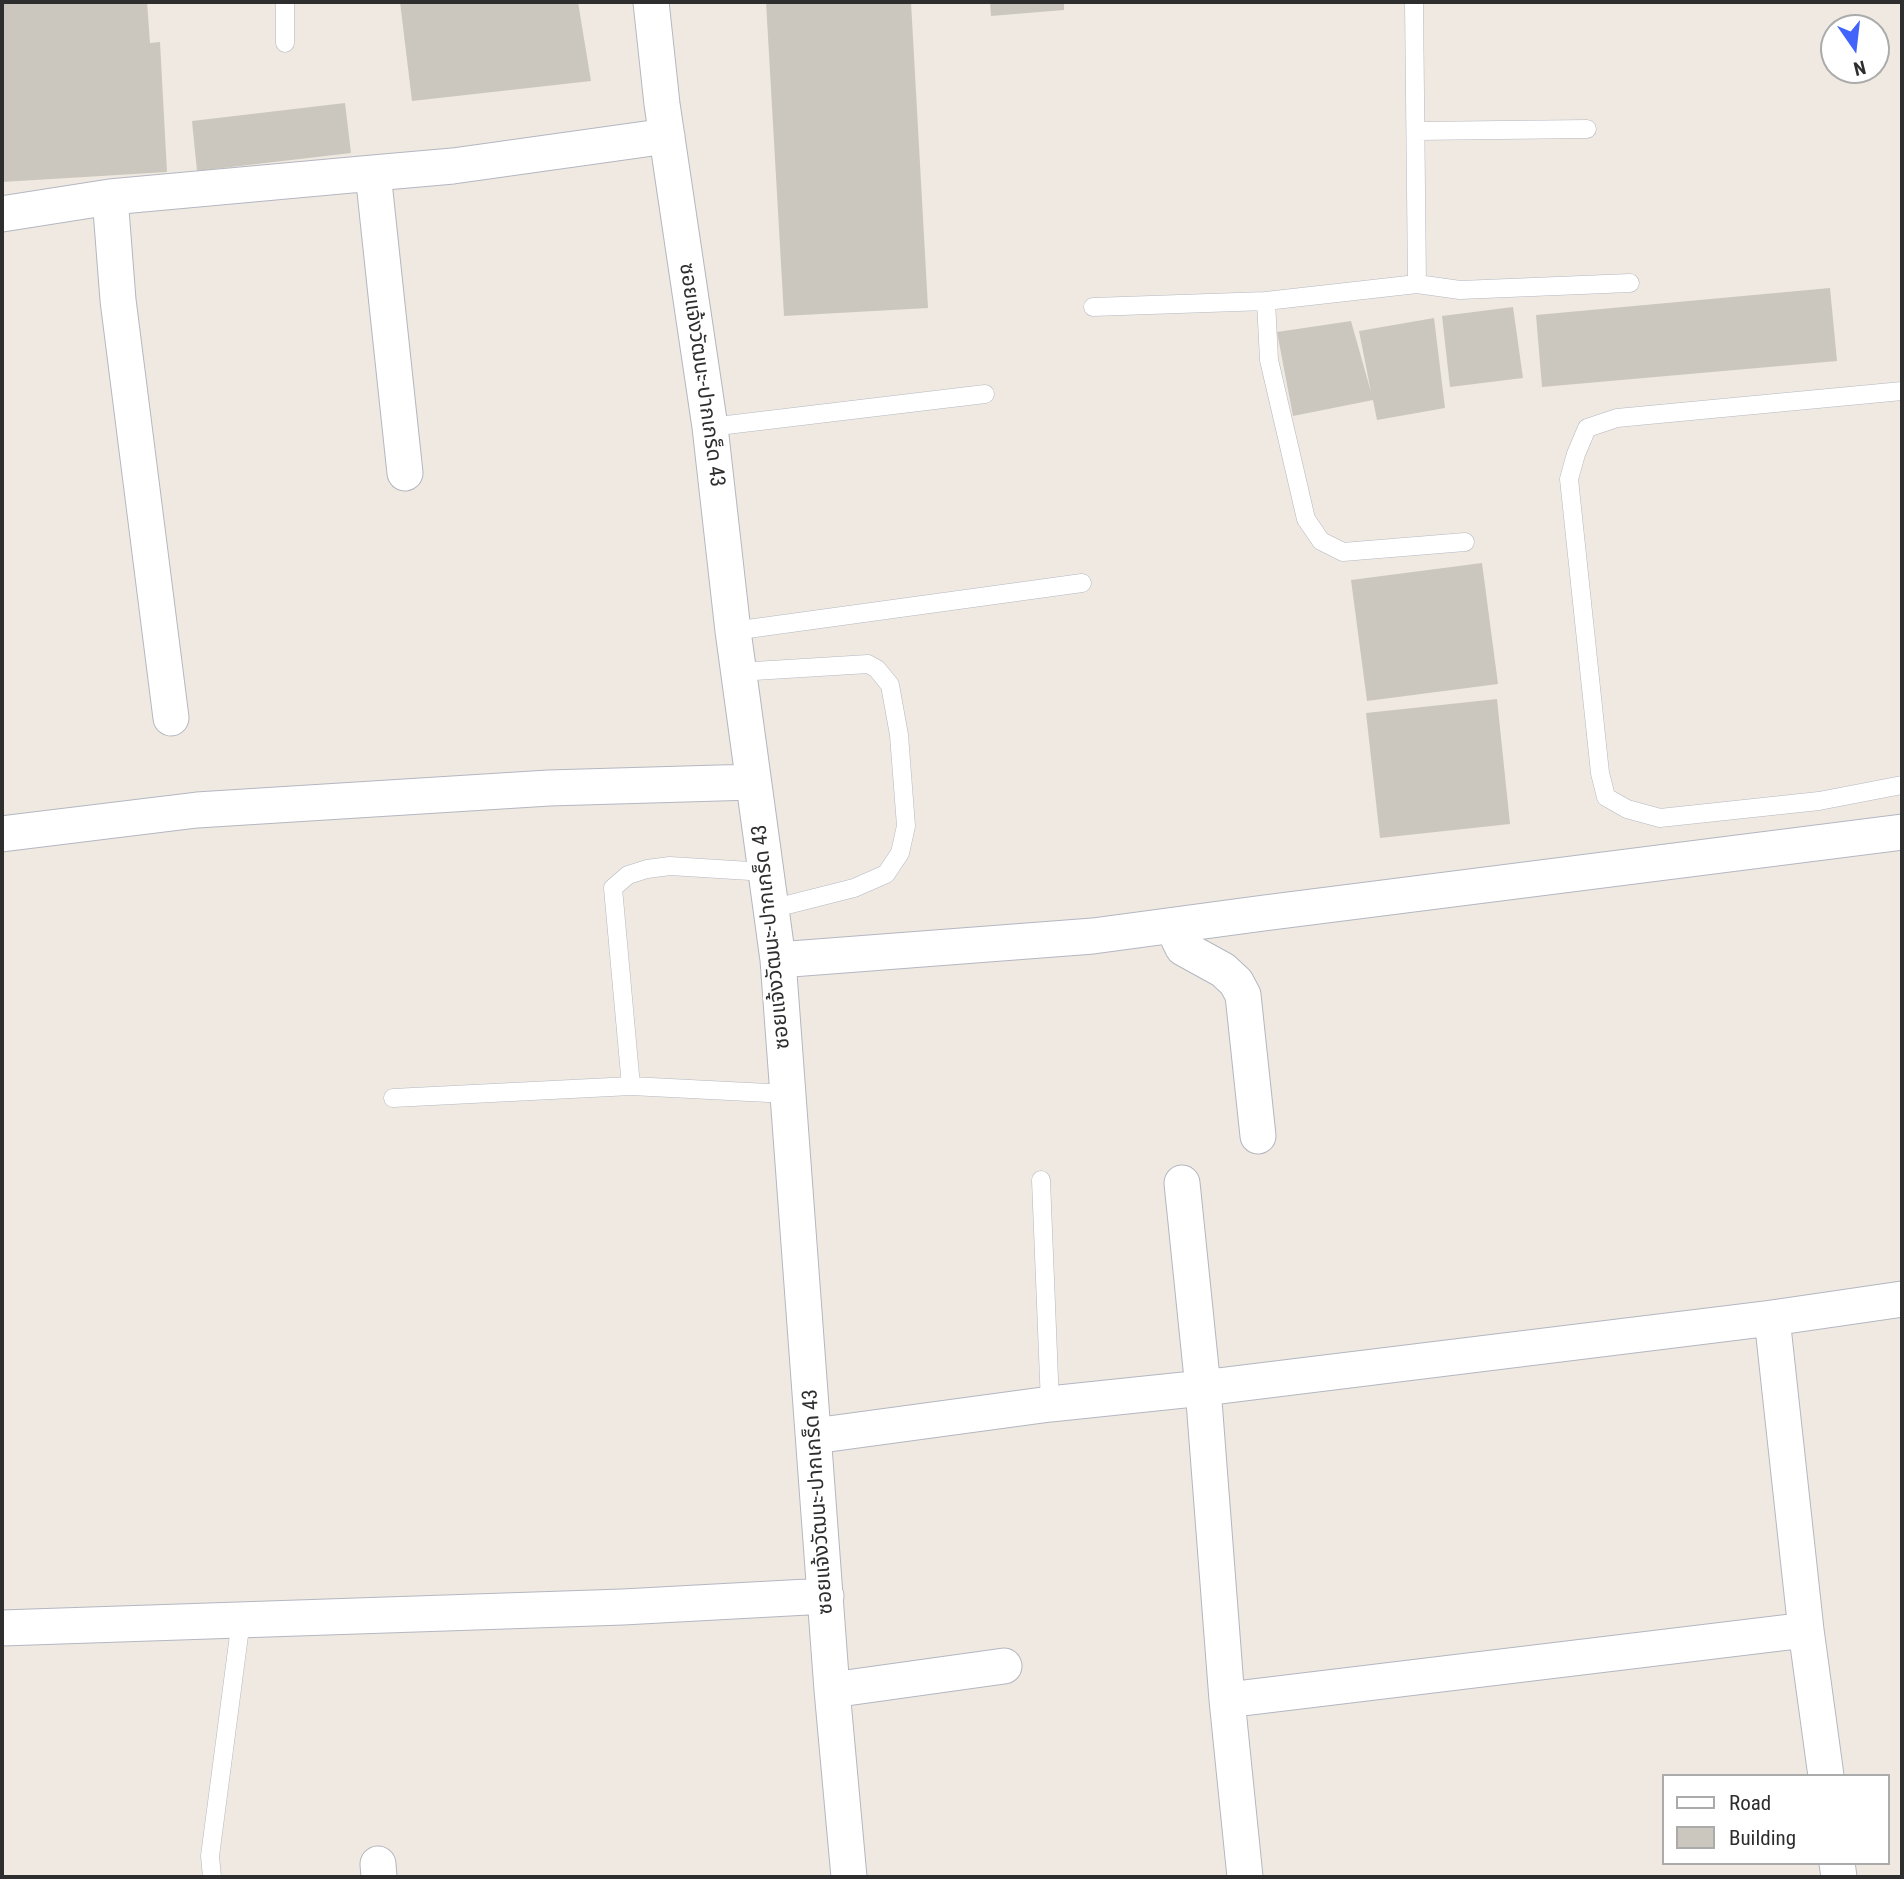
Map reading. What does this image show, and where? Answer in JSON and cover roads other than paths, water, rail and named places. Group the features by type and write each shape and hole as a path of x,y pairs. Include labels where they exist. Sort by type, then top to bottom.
{"street":[{"name":"ซอยแจ้งวัฒนะ-ปากเกร็ด 43","path":"652,2 667,136 710,427 738,672 778,960 832,1690 849,1877"},
{"path":"2,214 110,197 453,166 667,136"},
{"path":"373,173 405,473"},
{"path":"110,197 118,300 171,718"},
{"path":"2,834 197,810 549,788 753,782"},
{"path":"778,960 1093,936 1902,832"},
{"path":"1176,926 1183,948 1223,970 1236,982 1243,995 1258,1136"},
{"path":"1182,1183 1203,1388 1227,1700 1245,1877"},
{"path":"814,1436 1050,1404 1203,1388 1772,1318 1902,1299"},
{"path":"1772,1318 1806,1630 1826,1774"},
{"path":"2,1628 624,1608 826,1596"},
{"path":"1227,1700 1806,1630"},
{"path":"832,1690 1004,1666"}],"lane":[{"path":"285,2 285,43"},
{"path":"1415,2 1417,284"},
{"path":"1416,131 1587,129"},
{"path":"1093,307 1266,301 1417,284 1460,290 1630,283"},
{"path":"1266,301 1269,360 1306,519 1321,541 1343,552 1465,542"},
{"path":"1902,390 1616,418 1587,428 1569,479 1600,773 1606,797 1627,809 1660,818 1819,801 1902,785"},
{"path":"710,427 985,394"},
{"path":"733,631 1082,583"},
{"path":"738,672 868,664 877,669 890,685 899,735 905,826 900,853 886,874 854,888 771,909"},
{"path":"631,1086 613,888 628,875 670,866 766,872"},
{"path":"393,1098 631,1086 788,1094"},
{"path":"1041,1180 1050,1404"},
{"path":"212,1877 211,1856 241,1620"}]}
